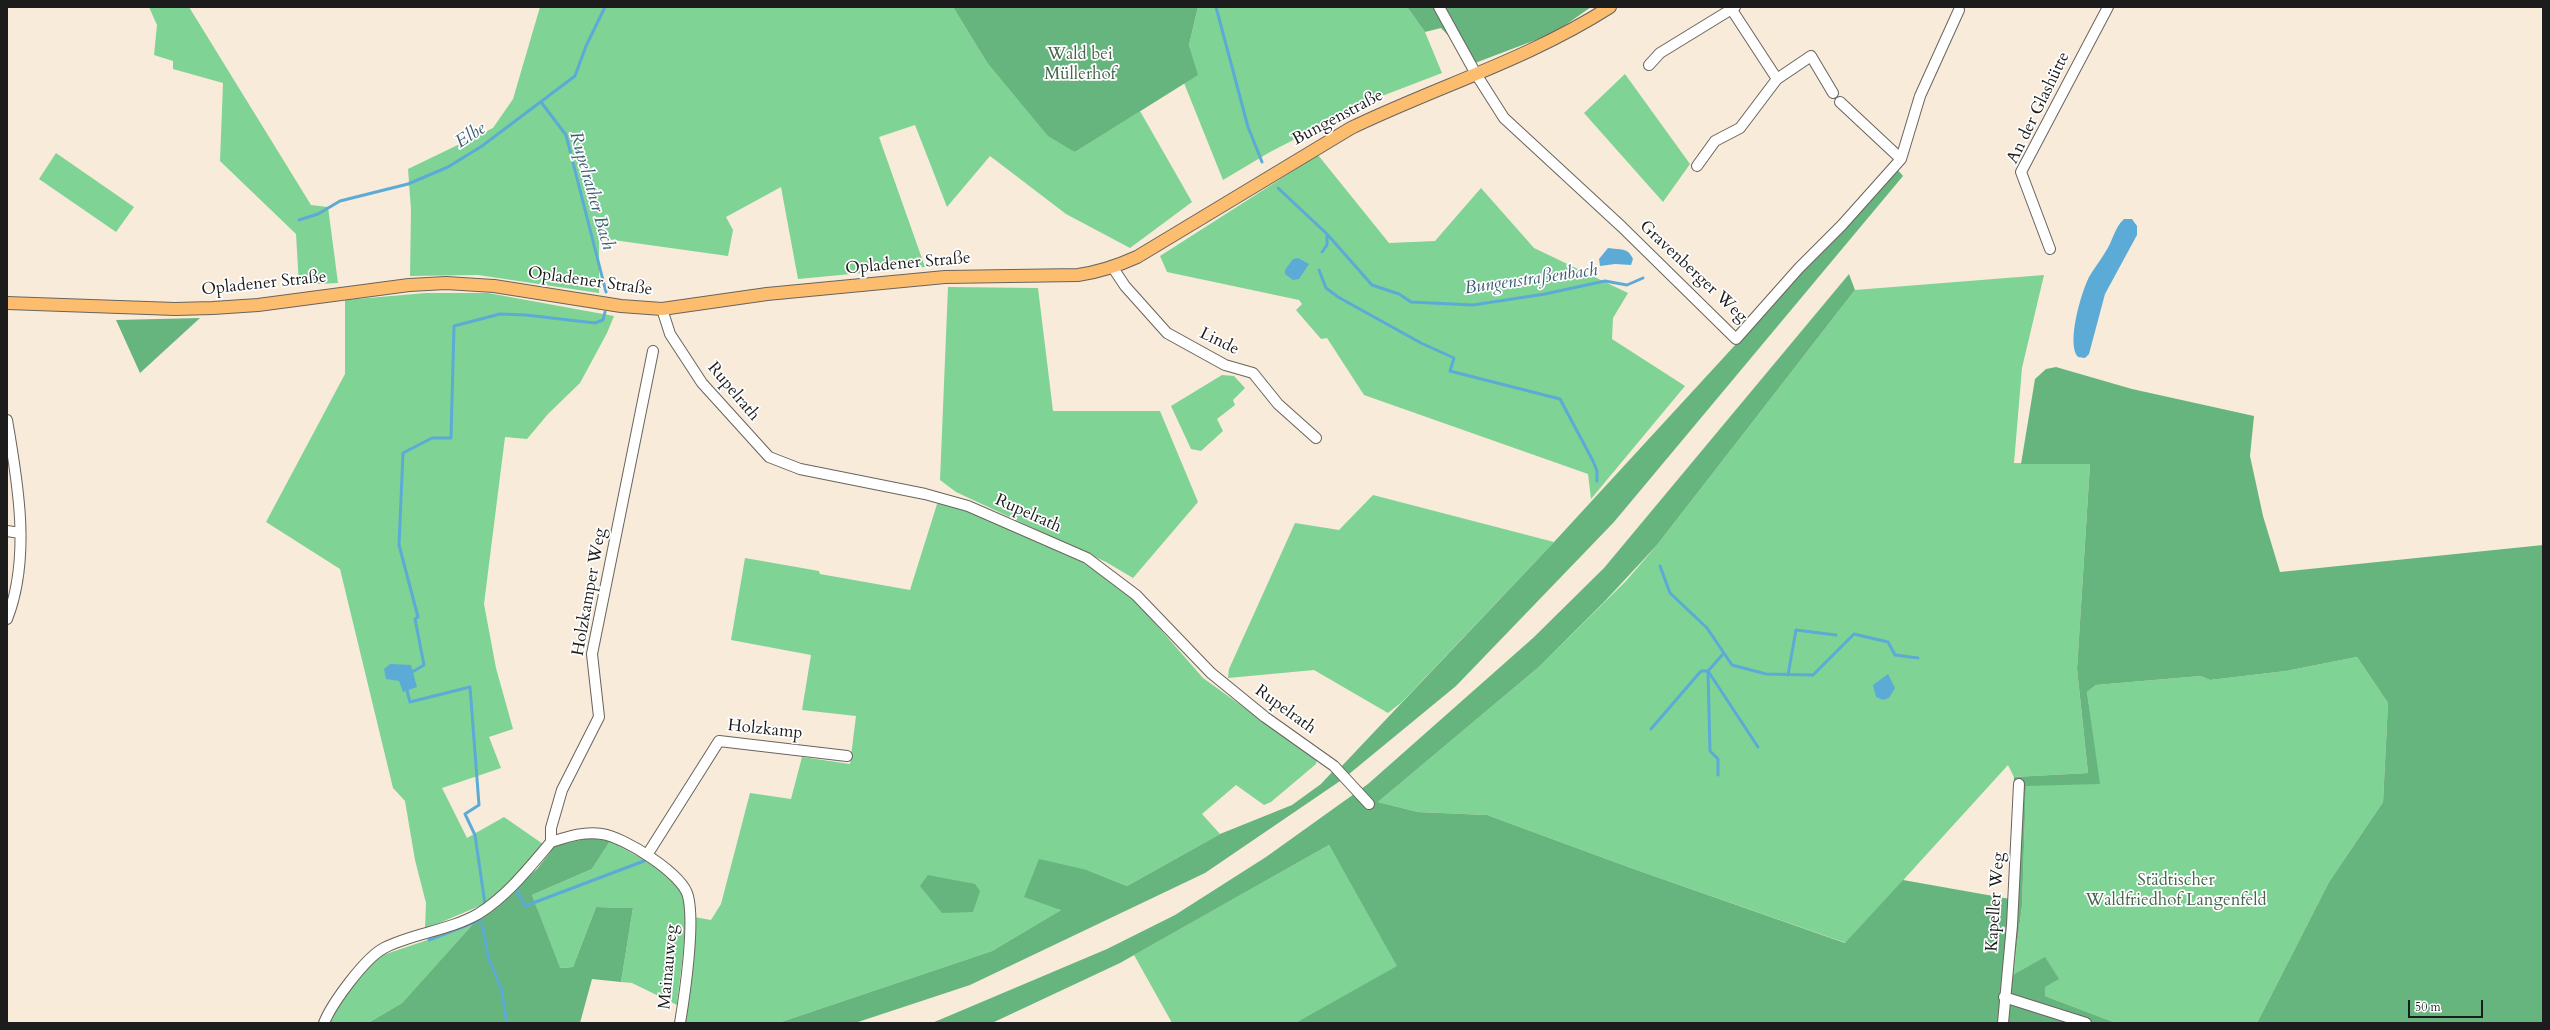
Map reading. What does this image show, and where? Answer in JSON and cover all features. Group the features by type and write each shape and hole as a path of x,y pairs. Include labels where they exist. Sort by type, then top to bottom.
{"main road":[{"name":"Bungenstraße","path":"1223,205 1351,128 1387,110 1476,74 1571,31 1610,7"},
{"name":"Opladener Straße","path":"7,303 175,309 213,308 258,305 409,285 446,283 494,286 621,306 662,309 767,294 899,281 975,275 1078,275 1113,268 1137,257 1223,205"}],"street":[{"path":"1439,7 1476,74"},
{"name":"An der Glashütte","path":"2050,249 2022,172 2108,7"},
{"path":"1649,65 1660,53 1732,8 1777,79"},
{"name":"Gravenberger Weg","path":"1476,74 1504,118 1622,227 1736,339 1799,268 1842,225 1901,159 1920,96 1959,10"},
{"path":"1697,166 1715,141 1740,128 1777,79 1811,56 1833,93"},
{"path":"1840,102 1901,159"},
{"name":"Linde","path":"1113,268 1125,286 1167,333 1225,365 1253,373 1278,404 1316,438"},
{"name":"Rupelrath","path":"662,309 670,334 702,383 769,457 807,471 925,494 968,506 1087,558 1136,595 1211,673 1265,716 1334,766 1368,804"},
{"name":"Holzkamper Weg","path":"551,842 551,828 562,790 599,717 592,654 653,352"},
{"path":"7,420 15,474 20,533 18,580 7,619"},
{"path":"7,531 20,533"},
{"name":"Holzkamp","path":"647,855 719,741 847,756"},
{"name":"Kapeller Weg","path":"2003,1023 2004,997 2012,925 2019,784"},
{"path":"324,1023 334,1002 378,951 450,926 478,913 527,871 551,842 572,836 602,834 647,855"},
{"name":"Mainauweg","path":"647,855 683,885 689,897 690,914 686,975 680,1023"},
{"path":"2004,997 2086,1023"}],"green space":[{"path":"149,7 189,7 311,205 328,207 338,283 299,285 296,234 220,161 223,83 173,69 173,61 154,55 157,25"},
{"path":"540,7 953,7 986,61 1075,152 1140,111 1192,202 1130,248 1066,214 990,156 947,207 915,125 879,137 925,267 798,279 781,187 726,217 733,230 728,256 599,238 599,293 478,275 410,276 411,210 408,169 493,128 513,99"},
{"name":"Wald bei Müllerhof","path":"953,7 1198,7 1189,45 1198,75 1075,152 1048,136 986,61"},
{"path":"1198,7 1407,7 1425,32 1442,73 1369,101 1270,152 1223,180 1184,83 1066,134 1180,64 1197,75 1189,45"},
{"path":"1407,7 1591,7 1554,33 1475,63 1441,28 1425,32"},
{"path":"1625,74 1690,164 1663,202 1584,113"},
{"path":"56,153 134,207 116,232 39,179"},
{"path":"1318,155 1389,243 1435,241 1481,188 1534,248 1628,293 1613,318 1612,339 1685,386 1591,499 1588,474 1364,395 1327,338 1321,339 1296,310 1302,304 1299,300 1167,272 1160,256"},
{"path":"1897,169 1903,176 1614,522 1456,686 1343,779 1205,873 970,985 855,1023 778,1023 992,951 1061,910 1024,897 1039,859 1087,870 1127,886 1220,834 1292,805 1321,784 1334,770 1339,769 1554,542"},
{"path":"1849,274 1855,290 1657,545 1605,601 1540,666 1378,802 1418,812 1487,815 1631,868 1845,943 1903,880 2010,899 2014,777 2088,773 2077,669 2090,464 2021,464 2035,379 2046,369 2056,367 2132,389 2254,416 2250,456 2263,516 2280,572 2543,545 2543,1023 2257,1023 2329,882 2383,802 2388,703 2357,657 2286,671 2210,680 2201,676 2096,685 2087,692 2100,784 2026,786 2022,906 2013,975 2045,957 2059,979 2045,987 2045,996 2116,1023 1295,1023 1397,966 1329,845 1120,963 992,1023 932,1023 1107,949 1175,915 1266,857 1368,784 1533,638 1604,568"},
{"path":"2044,275 2022,368 2014,463 2090,464 2077,669 2088,773 2014,777 2008,765 1846,943 1631,868 1487,815 1418,812 1378,802 1540,666 1626,581 1657,545 1855,290"},
{"path":"948,287 1038,288 1053,411 1160,411 1198,502 1133,578 1106,562 956,492 940,480"},
{"path":"426,293 488,293 614,316 607,333 580,383 548,414 527,439 505,437 484,604 496,668 513,729 489,737 501,768 442,788 467,838 504,817 543,844 497,896 482,905 425,929 426,903 415,860 405,801 393,788 340,569 266,522 345,374 345,300"},
{"path":"200,318 140,373 116,320"},
{"path":"1222,375 1234,376 1245,388 1233,400 1235,405 1217,419 1223,431 1201,451 1191,449 1171,406"},
{"path":"1373,495 1554,542 1402,702 1388,713 1314,670 1228,678 1229,669 1295,523 1339,530"},
{"path":"938,501 960,507 1082,561 1134,599 1203,678 1317,760 1316,764 1271,802 1264,805 1236,785 1202,814 1220,834 1127,886 1087,870 1061,910 992,951 778,1023 685,1023 693,967 694,917 711,920 721,904 750,793 791,799 802,757 850,764 856,716 802,710 811,655 731,640 745,558 819,571 820,574 910,590"},
{"name":"Städtischer Waldfriedhof Langenfeld","path":"2357,657 2388,703 2383,802 2329,882 2257,1023 2116,1023 2045,996 2045,987 2013,976 2022,906 2026,785 2099,783 2087,692 2096,685 2201,676 2210,680 2286,671"},
{"path":"589,838 610,841 592,869 532,895 560,968 573,967 596,907 633,908 621,982 592,979 580,1023 368,1023 402,1003 472,925 537,869 555,846"},
{"path":"610,841 659,870 676,884 682,893 685,914 685,930 677,1005 632,983 621,982 633,908 596,907 573,967 559,968 532,895 592,869"},
{"path":"1329,845 1398,966 1295,1023 1172,1023 1134,955"},
{"path":"928,875 975,884 980,891 973,912 942,913 920,886"},
{"path":"472,925 402,1003 368,1023 329,1023 330,1018 374,958"}],"water":[{"path":"2124,219 2132,219 2137,226 2137,235 2105,294 2089,354 2085,358 2078,357 2075,350 2074,330 2082,294 2089,277 2108,247 2118,226"},
{"path":"1608,248 1629,252 1633,259 1631,265 1615,264 1600,266 1599,259"},
{"path":"1298,258 1309,264 1299,279 1293,280 1285,274 1285,270 1293,259"},
{"path":"390,664 411,665 417,687 403,692 399,681 386,679 384,669"},
{"path":"1888,674 1895,688 1889,698 1883,700 1876,697 1873,685"}],"waterway":[{"name":"Elbe","path":"299,220 318,214 340,201 408,184 448,167 482,146 575,76 586,46 605,7"},
{"path":"1216,7 1248,127 1262,162"},
{"name":"Rupelrather Bach","path":"541,102 566,135 606,292"},
{"path":"1278,188 1327,234 1327,245 1322,252"},
{"name":"Bungenstraßenbach","path":"1327,234 1372,285 1399,294 1411,302 1473,305 1545,294 1605,281 1627,285 1643,278"},
{"path":"1319,270 1326,288 1338,297 1421,343 1454,358 1450,371 1560,399 1593,461 1597,471 1597,481"},
{"name":"Rupelrather Bach","path":"409,674 424,665 415,619 418,617 399,545 403,453 432,438 451,438 454,326 500,314 526,315 595,323 603,320 605,312"},
{"path":"1660,566 1670,593 1707,628 1732,665 1766,674 1813,675 1854,634 1888,642 1895,655 1918,658"},
{"path":"1788,675 1796,630 1836,635"},
{"path":"1718,775 1718,759 1710,751 1708,671 1723,654"},
{"path":"1651,729 1701,671 1708,671 1758,747"},
{"name":"Rupelrather Bach","path":"406,687 410,702 470,687 479,805 465,814 475,835 485,904"},
{"path":"513,891 516,889 525,906 644,861"},
{"path":"429,940 478,921 483,916"},
{"name":"Rupelrather Bach","path":"482,923 488,957 501,988 507,1023"}]}
